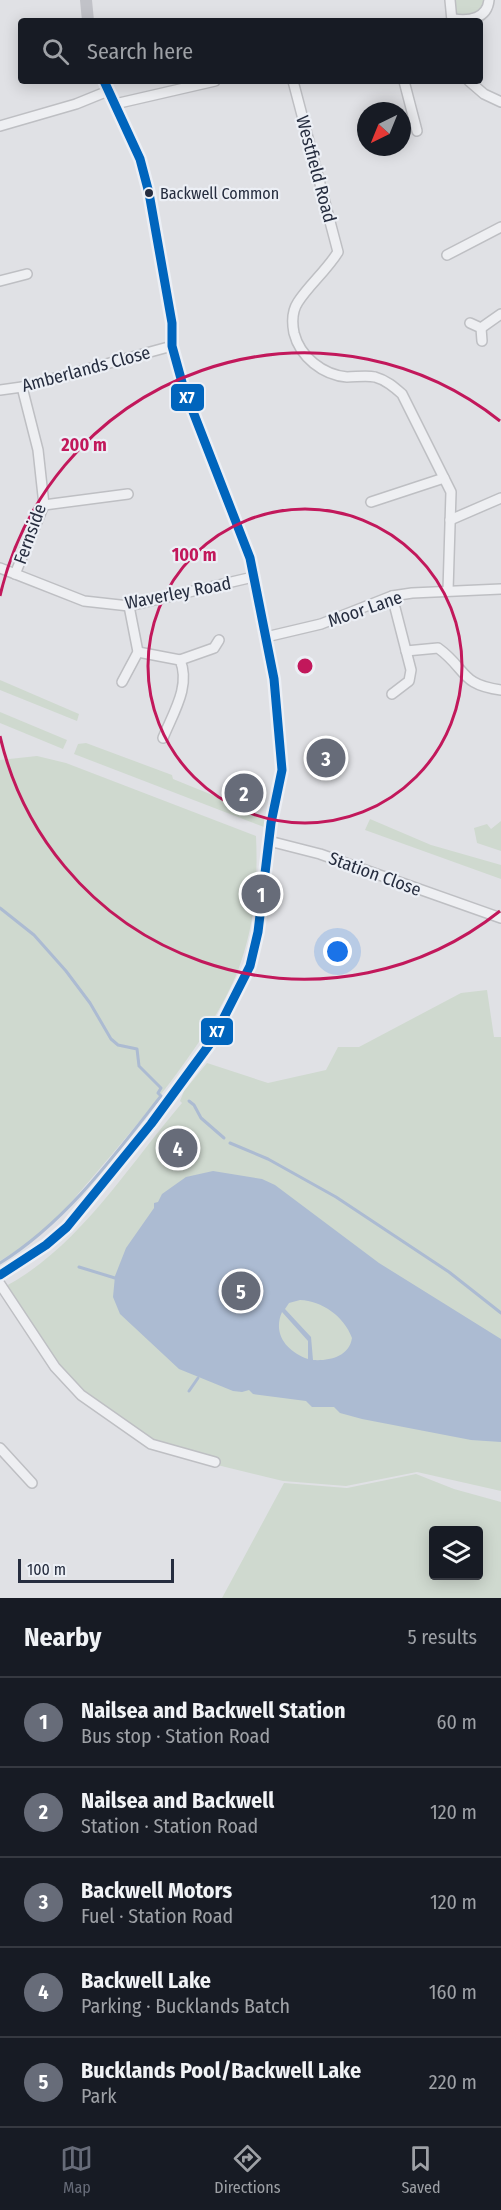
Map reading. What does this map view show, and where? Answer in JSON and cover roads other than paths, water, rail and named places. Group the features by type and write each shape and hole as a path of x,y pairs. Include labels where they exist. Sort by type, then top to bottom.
{"street":[{"path":"86,0 88,18"},
{"path":"450,0 453,18"},
{"path":"474,18 486,11 489,0"},
{"path":"115,104 202,84"},
{"name":"Westfield Road","path":"294,84 338,252 326,272 297,302 292,323 300,347 312,363 324,370 346,377 375,378 388,383 402,394 444,478"},
{"path":"405,84 417,131"},
{"path":"472,84 484,94 501,102"},
{"path":"0,126 42,115 106,86 140,159 149,193 172,323 172,346 183,386 237,520 253,577 274,679 282,760 258,932 250,966 212,1041 151,1124 67,1227 46,1245 0,1275"},
{"path":"447,255 501,227"},
{"path":"0,282 27,274"},
{"path":"481,328 501,314"},
{"path":"470,323 481,328"},
{"path":"481,328 482,341"},
{"name":"Amberlands Close","path":"0,390 22,387 172,346"},
{"name":"Fernside","path":"15,574 44,505 38,450 22,387"},
{"path":"371,502 444,478 451,492 448,591"},
{"path":"44,505 128,494"},
{"path":"450,520 501,498"},
{"name":"Waverley Road","path":"0,568 84,601 129,606 253,577"},
{"name":"Moor Lane","path":"266,637 321,624 392,597 448,591 501,589"},
{"path":"392,597 411,670 410,681 392,694"},
{"path":"122,682 138,652 129,606"},
{"path":"138,652 180,660 214,648 219,640"},
{"path":"406,651 438,648 452,659 467,680 486,688 501,690"},
{"path":"163,738 185,680 180,660"},
{"name":"Station Close","path":"269,841 320,854 501,918"},
{"path":"0,1284 55,1367 76,1391 151,1443 215,1462"},
{"path":"0,1448 32,1484"}],"water":[{"path":"213,1171 262,1179 275,1185 379,1263 501,1339 501,1442 471,1440 362,1419 340,1413 334,1407 312,1407 306,1401 253,1394 249,1390 233,1391 179,1369 120,1314 113,1297 115,1276 126,1248 154,1208 154,1203 158,1202 162,1194 186,1177","holes":["300,1300 324,1307 344,1323 352,1338 343,1354 325,1360 313,1360 311,1337 285,1309 289,1303","282,1312 308,1341 308,1359 294,1352 284,1342 279,1328"]}],"waterway":[{"path":"0,908 34,935 66,971 90,1003 111,1039 118,1045 137,1049 139,1066 161,1088 158,1093 161,1096 88,1187 46,1228 0,1263"},
{"path":"189,1101 201,1118 224,1138"},
{"path":"230,1143 268,1159 336,1197 449,1272 501,1313"},
{"path":"79,1267 115,1278"},
{"path":"189,1391 198,1378"}],"place":[{"name":"Backwell Common","path":"149,193"},
{"name":"Backwell Motors","path":"326,758"},
{"name":"Nailsea and Backwell","path":"244,793"},
{"name":"Nailsea and Backwell Station","path":"261,894"},
{"name":"Backwell Lake","path":"178,1148"},
{"name":"Bucklands Pool/Backwell Lake","path":"241,1291"}]}
